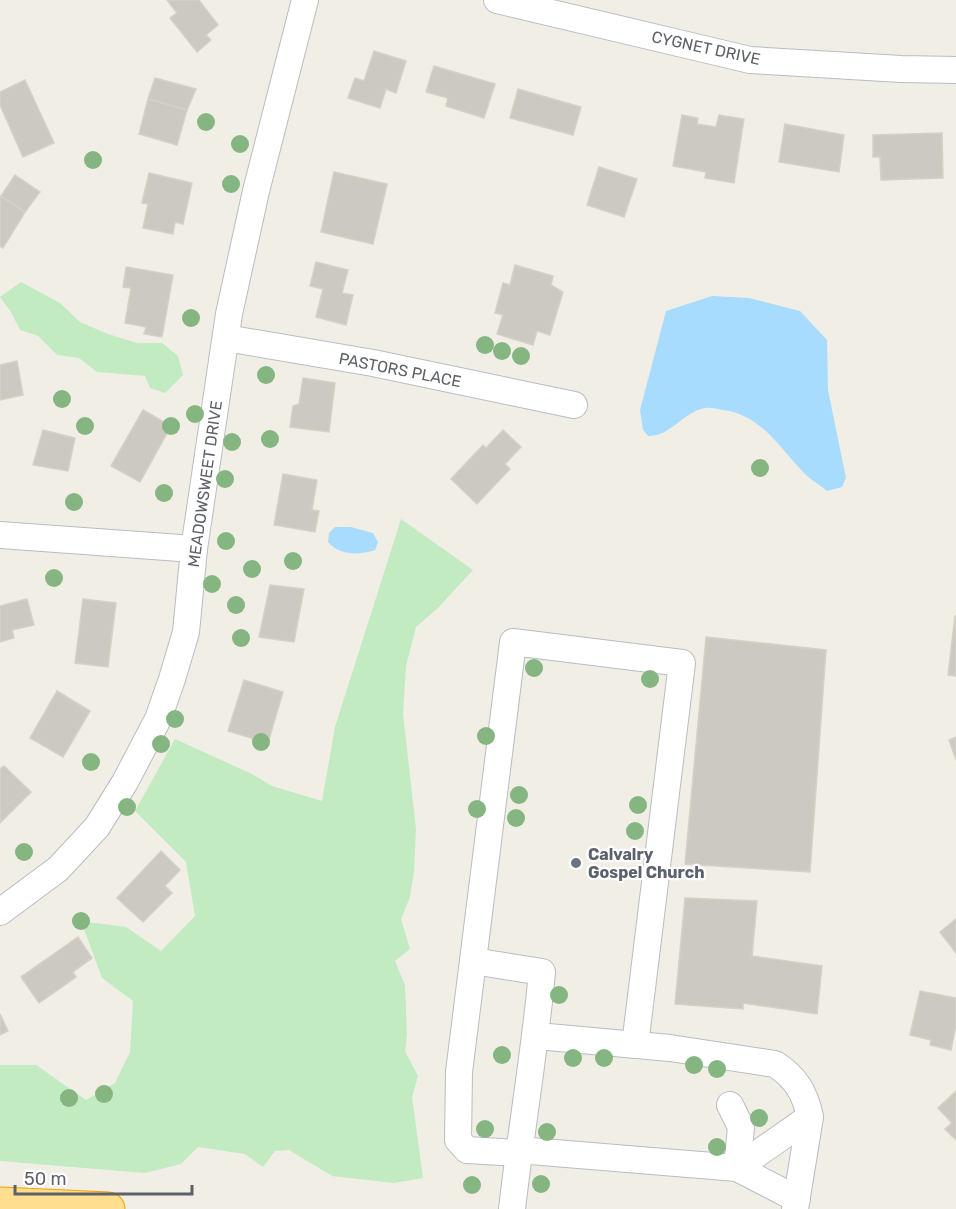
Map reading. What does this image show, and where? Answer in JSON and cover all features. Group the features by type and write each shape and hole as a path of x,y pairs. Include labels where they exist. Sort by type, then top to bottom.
{"highway":[{"path":"0,1204 108,1209"}],"street":[{"name":"MEADOWSWEET DRIVE","path":"0,912 58,870 97,827 158,719 172,679 186,632 194,549 226,338 256,191 305,0"},
{"name":"CYGNET DRIVE","path":"497,0 750,60 956,70"},
{"name":"PASTORS PLACE","path":"226,338 373,363 574,405"},
{"path":"0,535 194,549"},
{"path":"537,1036 635,1045 670,1047 775,1064 788,1072 800,1086 810,1117 796,1204 737,1168 468,1150 458,1140 459,1072 513,642 682,663 635,1045"},
{"path":"473,961 542,972 537,1036 518,1152 512,1209"},
{"path":"730,1105 741,1127 737,1168"},
{"path":"737,1168 810,1117"}],"green space":[{"path":"21,282 60,303 80,322 137,343 162,343 178,356 183,375 165,393 150,388 145,376 97,372 79,358 57,355 38,336 20,330 0,297"},
{"path":"401,519 473,570 438,608 416,627 406,666 403,714 416,829 410,897 401,919 410,949 395,961 405,985 407,1035 405,1051 418,1076 412,1097 423,1178 394,1183 332,1176 289,1150 275,1151 263,1167 245,1154 198,1147 181,1164 145,1173 0,1161 0,1065 36,1065 86,1100 115,1083 130,1052 133,1001 102,978 81,921 126,927 161,951 195,916 186,862 135,811 175,739 252,774 272,786 322,801 335,727"}],"water":[{"path":"712,296 749,298 800,311 827,340 828,390 846,478 842,487 827,491 805,474 769,434 749,418 737,413 705,408 690,414 663,433 648,436 643,430 640,410 666,311"},
{"path":"335,527 351,527 373,533 378,542 375,550 350,553 338,550 328,542 329,533"}],"building":[{"path":"167,0 199,0 218,25 206,35 211,40 197,52 170,18 177,13"},
{"path":"374,51 406,61 396,93 386,89 380,108 348,98 355,78 364,81"},
{"path":"434,66 495,84 484,118 446,106 448,98 426,92"},
{"path":"155,78 196,89 187,110 148,99"},
{"path":"25,80 54,143 23,157 0,105 0,92"},
{"path":"518,89 581,107 573,135 510,118"},
{"path":"148,99 187,110 177,145 139,134"},
{"path":"682,115 698,118 697,124 716,127 719,115 744,119 734,183 705,178 706,172 673,166"},
{"path":"785,124 844,135 839,172 779,162"},
{"path":"942,133 943,178 881,180 880,157 873,157 873,135"},
{"path":"599,167 637,179 624,217 587,205"},
{"path":"334,172 387,184 373,244 321,232"},
{"path":"149,173 192,183 183,224 175,222 173,234 143,228 148,204 142,203"},
{"path":"15,175 40,192 25,212 1,196"},
{"path":"0,196 25,212 3,248 0,246"},
{"path":"316,262 348,270 342,293 353,295 346,325 316,317 323,289 310,286"},
{"path":"515,265 553,276 551,285 563,292 550,335 537,331 533,345 497,334 503,315 495,313 503,283 510,285"},
{"path":"126,267 173,275 162,337 144,334 146,327 125,323 131,288 123,287"},
{"path":"17,361 23,395 0,400 0,365"},
{"path":"303,378 335,383 329,432 290,427 293,406 299,404"},
{"path":"143,410 171,426 140,482 111,466"},
{"path":"43,430 75,438 68,471 33,465"},
{"path":"503,430 521,447 505,464 510,469 477,504 451,479 483,445 486,448"},
{"path":"283,474 317,480 312,510 319,511 315,532 274,525"},
{"path":"270,585 304,589 294,642 259,637"},
{"path":"27,599 34,625 12,630 14,638 0,642 0,606"},
{"path":"83,599 116,603 108,667 75,663"},
{"path":"956,616 956,676 948,675"},
{"path":"706,637 826,650 810,872 685,864"},
{"path":"244,680 283,692 268,743 228,731"},
{"path":"57,691 90,711 63,757 30,738"},
{"path":"956,737 956,760 949,740"},
{"path":"4,766 31,792 0,823 0,769"},
{"path":"161,851 180,870 165,886 172,893 143,922 117,898"},
{"path":"685,898 757,901 752,956 822,966 817,1014 743,1003 743,1009 675,1004"},
{"path":"956,919 956,953 940,932"},
{"path":"78,937 92,958 73,972 76,977 39,1003 21,977"},
{"path":"920,991 956,998 956,1025 951,1050 930,1045 931,1040 910,1035"},
{"path":"0,1014 8,1031 0,1035"},
{"path":"956,1091 956,1140 945,1129 952,1123 938,1108"}],"place":[{"name":"Calvalry Gospel Church","path":"576,863"}]}
